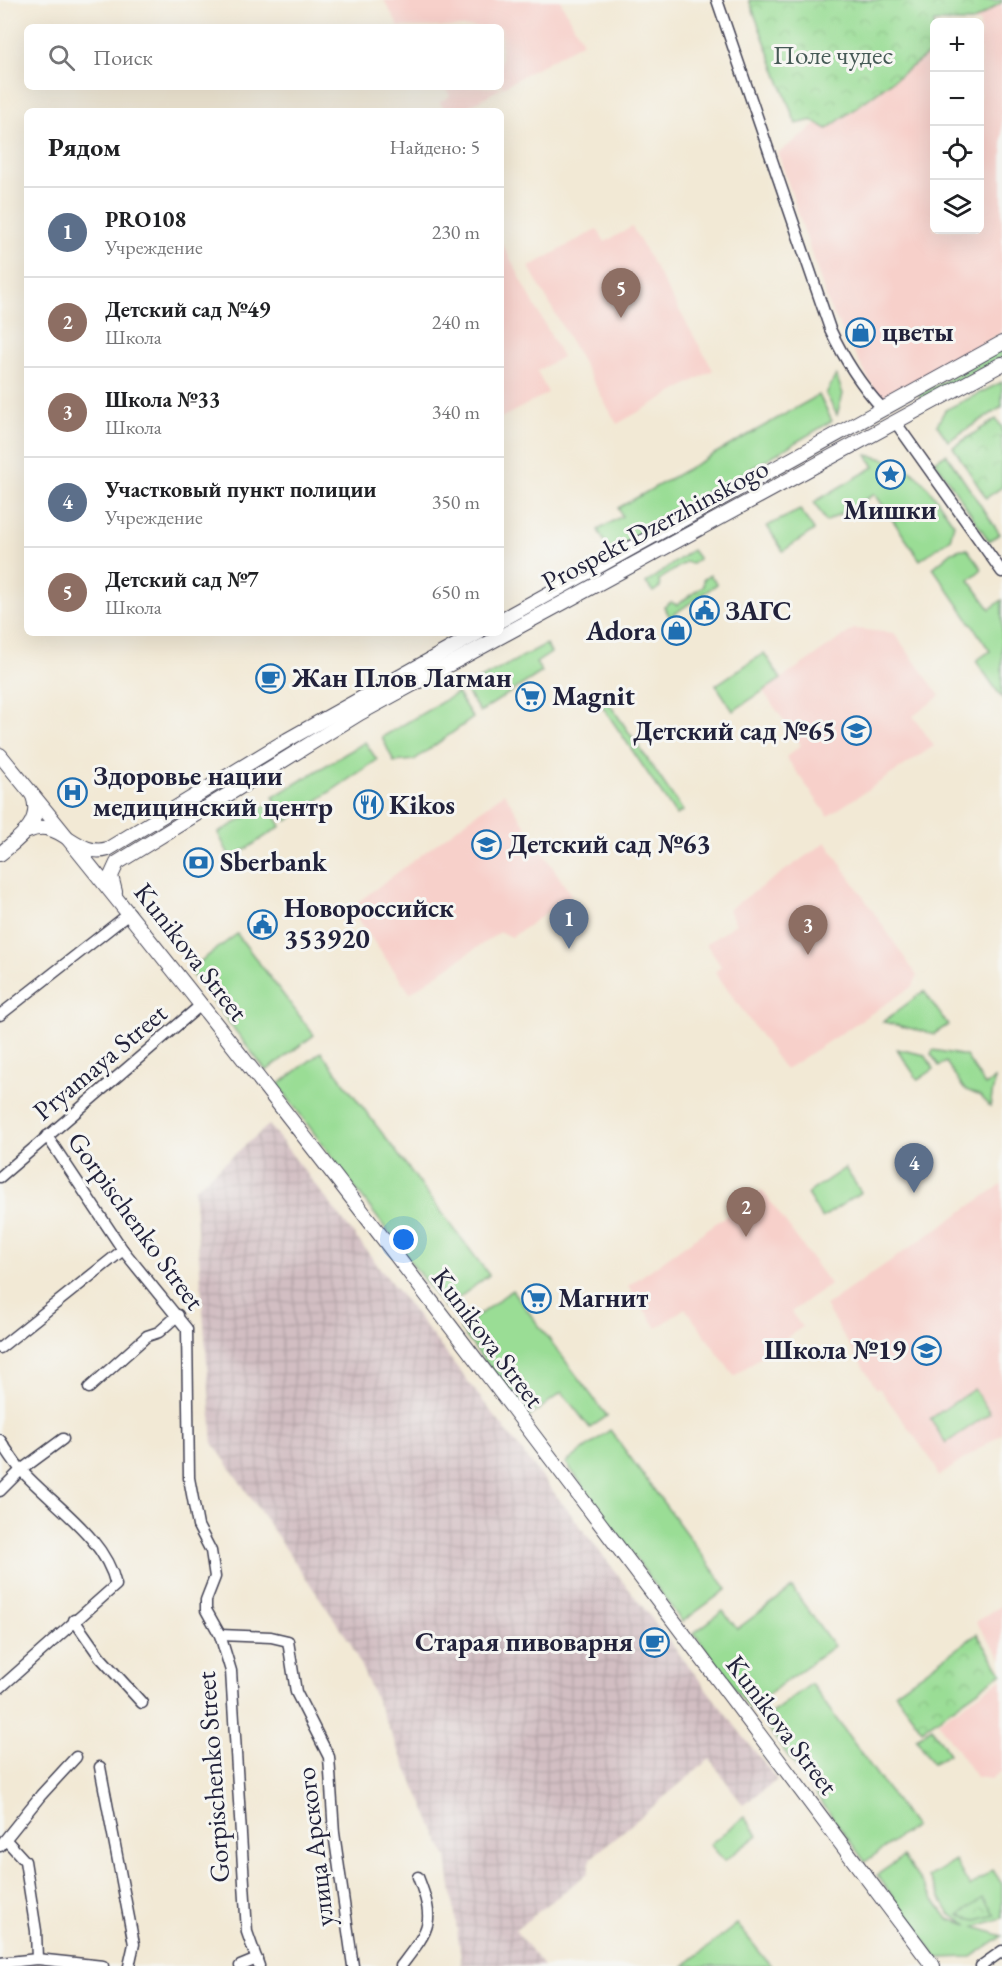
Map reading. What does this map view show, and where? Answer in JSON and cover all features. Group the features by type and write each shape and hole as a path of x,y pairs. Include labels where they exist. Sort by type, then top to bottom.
{"street":[{"path":"717,0 830,329 862,387 896,423 1002,572"},
{"name":"Prospekt Dzerzhinskogo","path":"504,618 1002,343"},
{"name":"Prospekt Dzerzhinskogo","path":"504,631 896,423 1002,364"},
{"name":"Prospekt Dzerzhinskogo","path":"117,863 473,636"},
{"name":"Prospekt Dzerzhinskogo","path":"108,849 357,708 494,636"},
{"name":"Kunikova Street","path":"0,755 95,868 202,1005 933,1966"},
{"path":"0,855 27,831 35,817 32,794"},
{"path":"27,831 37,827 50,827 92,850 108,849"},
{"path":"95,868 102,854 108,849"},
{"path":"95,868 117,863"},
{"path":"117,863 111,876 117,897"},
{"path":"0,1015 130,913"},
{"name":"Pryamaya Street","path":"0,1178 202,1005"},
{"name":"Gorpischenko Street","path":"47,1136 123,1250 188,1329 186,1373 189,1385 189,1478 198,1526 211,1551 215,1577 206,1600 206,1610 220,1635 231,1671 247,1932 258,1963"},
{"path":"0,1348 123,1250"},
{"path":"88,1388 147,1336 159,1332 178,1315"},
{"path":"0,1491 21,1470 63,1439"},
{"path":"0,1440 21,1470 101,1549 112,1565 116,1585 0,1688"},
{"path":"74,1620 100,1657 142,1703"},
{"name":"улица Арского","path":"220,1635 271,1637 288,1641 296,1692 329,1757 334,1833 353,1966"},
{"path":"37,1959 36,1931 24,1861 3,1843 41,1795 76,1757"},
{"path":"100,1767 134,1944 129,1966"},
{"path":"401,1966 424,1938 429,1917 429,1904 418,1877"},
{"path":"981,1966 1002,1951"},
{"path":"0,1963 37,1959 103,1966"},
{"path":"240,1966 258,1963"}],"shaded area":[{"path":"384,0 560,0 583,42 504,86 504,24 397,24"},
{"path":"1002,0 1002,333 880,400 829,306 778,153 930,42 930,234 984,234 984,18 965,18"},
{"path":"447,90 497,90 465,108 443,108 440,102 450,96"},
{"path":"632,227 713,370 617,424 529,267 597,229 605,242"},
{"path":"504,247 562,357 537,371 548,393 504,416"},
{"name":"Детский сад №65","path":"854,629 894,633 940,696 913,716 934,746 828,816 786,757 801,745 763,691"},
{"name":"Детский сад №63","path":"504,793 571,895 512,937 500,932 410,993 350,908"},
{"path":"826,842 917,976 913,986 785,1070 715,972 721,966 706,944 736,924 728,910"},
{"path":"269,1125 777,1780 743,1805 710,1759 591,1858 588,1873 515,1930 543,1966 462,1966 447,1858 350,1642 213,1443 194,1189"},
{"name":"Школа №19","path":"1002,1184 1002,1433 938,1477 935,1465 880,1389 876,1388 825,1306"},
{"path":"762,1190 830,1284 791,1312 802,1327 734,1376 685,1308 657,1328 628,1286"},
{"path":"1002,1605 1002,1659 976,1622"},
{"path":"1002,1679 1002,1771 991,1779 976,1777 938,1722"}],"green space":[{"name":"Поле чудес","path":"749,0 1002,0 978,18 930,18 930,53 827,129 812,120 796,124"},
{"path":"1002,349 1002,357 922,401 919,395"},
{"path":"836,375 843,394 837,415 826,394"},
{"path":"1002,382 1002,407 948,441 937,425 945,410"},
{"path":"819,395 832,421 610,552 598,530 622,516 618,508"},
{"path":"996,419 1002,427 1002,487 986,498 953,447"},
{"path":"946,454 1000,534 989,541 935,461"},
{"path":"867,455 899,464 920,478 954,524 950,539 920,560 875,494 826,522 814,502 874,467"},
{"path":"800,510 814,530 783,551 767,526"},
{"path":"967,549 982,569 969,580 990,609 1002,600 1002,698 976,661 990,651 933,568 952,552"},
{"path":"692,550 699,559 692,564 686,562 659,580 660,587 653,592 646,583"},
{"path":"710,575 717,584 670,617 664,607 671,602 677,605 703,586 703,580"},
{"path":"546,644 551,653 536,663 542,672 480,712 464,688"},
{"path":"764,653 781,679 733,711 716,685"},
{"path":"457,693 473,718 414,760 394,762 382,737"},
{"path":"602,693 683,811 676,815 596,697"},
{"path":"365,742 377,760 287,821 273,797"},
{"path":"268,804 281,826 231,859 218,833"},
{"path":"237,934 314,1035 266,1071 189,970"},
{"path":"924,991 948,1025 934,1034 883,1022"},
{"path":"897,1049 925,1055 934,1069 918,1080"},
{"path":"933,1050 966,1056 985,1085 995,1079 990,1107 980,1096 964,1089 946,1062 939,1066 931,1054"},
{"path":"321,1052 489,1275 445,1308 278,1085"},
{"path":"845,1168 861,1192 822,1218 807,1194"},
{"path":"512,1290 607,1416 590,1428 562,1392 528,1418 460,1329"},
{"path":"974,1389 990,1413 946,1443 930,1419"},
{"path":"610,1430 727,1589 682,1622 566,1463"},
{"path":"792,1588 834,1646 749,1708 694,1633 723,1611 737,1629"},
{"path":"977,1634 1002,1673 922,1730 895,1693"},
{"path":"811,1684 914,1826 865,1862 762,1720"},
{"path":"932,1728 949,1754 933,1764 916,1738"},
{"path":"744,1817 758,1835 724,1861 710,1844"},
{"path":"903,1857 948,1919 969,1925 950,1915 929,1877 955,1861 970,1887 993,1870 1002,1884 1002,1918 975,1927 1002,1936 971,1957 937,1958 877,1875"},
{"path":"983,1898 995,1915 977,1920 959,1916"},
{"path":"737,1924 771,1966 684,1966"}],"place":[{"name":"Детский сад №7","path":"621,318"},
{"name":"цветы","path":"861,332"},
{"name":"Мишки","path":"890,475"},
{"name":"ЗАГС","path":"704,611"},
{"name":"Adora","path":"677,631"},
{"name":"Жан Плов Лагман","path":"271,678"},
{"name":"Magnit","path":"531,696"},
{"name":"Детский сад №65","path":"857,731"},
{"name":"Здоровье нации медицинский центр","path":"72,792"},
{"name":"Kikos","path":"368,805"},
{"name":"Детский сад №63","path":"487,844"},
{"name":"Sberbank","path":"199,862"},
{"name":"Новороссийск 353920","path":"263,924"},
{"name":"PRO108","path":"569,949"},
{"name":"Школа №33","path":"808,955"},
{"name":"Участковый пункт полиции","path":"914,1193"},
{"name":"Детский сад №49","path":"746,1237"},
{"name":"Магнит","path":"537,1298"},
{"name":"Школа №19","path":"927,1350"},
{"name":"Старая пивоварня","path":"654,1642"}]}
